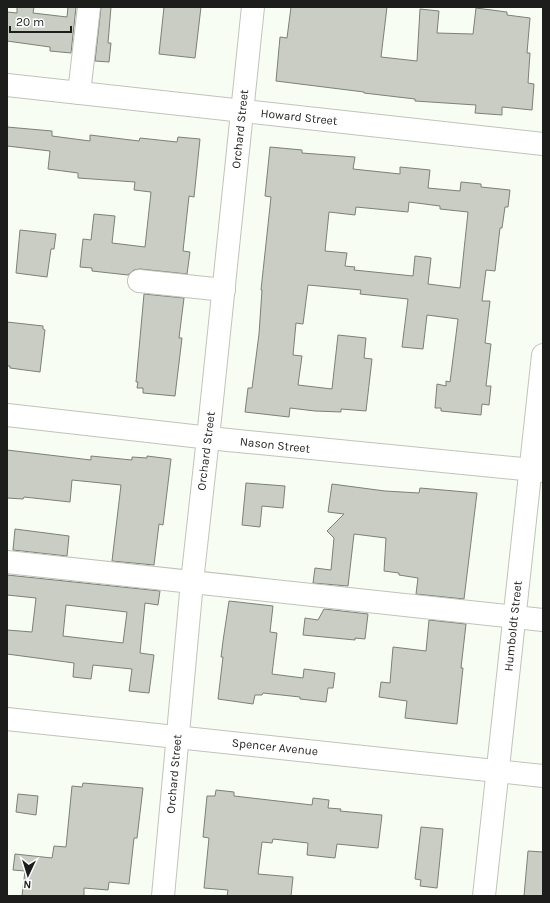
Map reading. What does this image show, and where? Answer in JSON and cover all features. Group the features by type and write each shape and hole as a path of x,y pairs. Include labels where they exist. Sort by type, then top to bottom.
{"street":[{"path":"79,93 89,7"},
{"name":"Orchard Street","path":"163,896 192,582 253,7"},
{"name":"Howard Street","path":"7,85 543,144"},
{"path":"139,281 224,290"},
{"name":"Humboldt Street","path":"484,896 496,771 514,617 537,470 543,356"},
{"name":"Nason Street","path":"7,415 208,438 537,470"},
{"path":"7,562 543,620"},
{"name":"Spencer Avenue","path":"7,719 543,776"}],"building":[{"path":"17,7 34,7 33,13 67,17 68,7 76,7 71,53 50,51 50,47 7,41 7,12 17,13"},
{"path":"101,7 111,7 108,43 111,43 109,62 95,61"},
{"path":"164,7 201,7 195,58 159,54"},
{"path":"291,7 387,7 381,57 417,61 420,9 439,11 437,33 473,34 476,8 507,12 507,15 530,18 527,53 530,53 528,83 534,84 532,110 502,107 502,115 475,113 476,105 415,101 415,99 276,81 280,37 287,38"},
{"path":"7,127 52,131 52,136 90,141 90,135 139,141 140,138 177,142 178,137 200,139 194,197 189,196 183,251 190,252 187,274 140,269 134,270 128,275 92,271 92,268 80,267 83,239 91,240 94,214 115,216 112,243 145,247 151,192 134,190 135,182 78,178 78,173 48,169 50,151 7,146"},
{"path":"270,147 302,150 302,153 355,157 353,169 400,174 400,167 430,170 428,188 460,191 461,182 481,184 481,187 510,190 508,207 505,207 502,228 500,228 495,271 486,270 482,301 490,301 485,343 491,344 486,386 491,386 489,405 482,404 481,415 441,411 441,408 435,408 437,384 446,386 446,381 450,382 458,319 427,315 423,349 402,347 408,299 360,294 361,290 308,285 303,324 296,323 293,355 302,356 298,385 332,389 338,335 366,338 364,358 372,359 366,411 341,409 341,412 315,411 290,408 289,417 245,412 248,388 252,388 259,334 261,290 271,197 265,196","holes":["409,202 440,206 440,209 468,212 460,288 428,284 431,258 415,256 413,276 354,270 355,267 345,266 347,253 325,251 329,212 355,215 356,207 408,212"]},
{"path":"20,230 56,234 54,249 51,249 47,277 16,273"},
{"path":"144,294 184,298 179,338 182,338 175,396 143,393 143,388 137,388 138,382 136,382"},
{"path":"7,322 43,326 43,329 45,330 40,372 10,368 10,366 7,366"},
{"path":"7,450 91,460 91,456 132,460 132,457 147,458 147,456 171,459 163,525 159,524 154,565 112,561 121,485 72,480 70,502 24,497 23,499 7,498"},
{"path":"246,483 285,486 283,508 262,506 260,527 242,525"},
{"path":"332,484 385,491 419,493 420,488 477,493 464,599 416,594 418,578 384,571 386,538 354,534 348,586 313,583 315,568 331,570 334,538 327,531 344,514 328,512"},
{"path":"15,529 69,536 67,556 13,550"},
{"path":"7,575 160,591 158,605 145,603 140,653 154,655 149,693 129,691 132,669 93,665 91,679 73,677 74,663 7,654 7,630 32,632 36,598 7,595","holes":["66,605 127,612 123,643 63,636"]},
{"path":"229,601 273,606 270,632 277,633 272,674 303,678 304,669 335,673 333,688 328,688 326,702 300,699 300,697 263,693 262,695 255,695 253,704 218,699 223,657 221,657"},
{"path":"324,609 368,614 365,639 355,638 355,640 303,635 305,618 318,620"},
{"path":"429,620 466,624 457,724 405,718 407,701 379,697 381,682 390,683 393,647 426,651"},
{"path":"83,783 143,788 137,838 134,838 129,884 109,882 108,890 84,888 84,896 22,896 25,871 13,870 15,854 52,858 54,846 66,847 72,786 82,787"},
{"path":"216,790 234,792 234,796 312,805 313,798 329,800 328,808 341,809 340,811 382,815 378,848 337,844 335,858 307,855 308,843 273,839 272,843 262,842 258,874 293,877 291,896 227,896 228,890 204,888 209,838 203,837 207,796 215,796"},
{"path":"18,794 38,796 36,815 16,812"},
{"path":"421,827 443,829 437,888 420,886 421,880 415,879"},
{"path":"528,851 543,852 543,896 524,896"}]}
